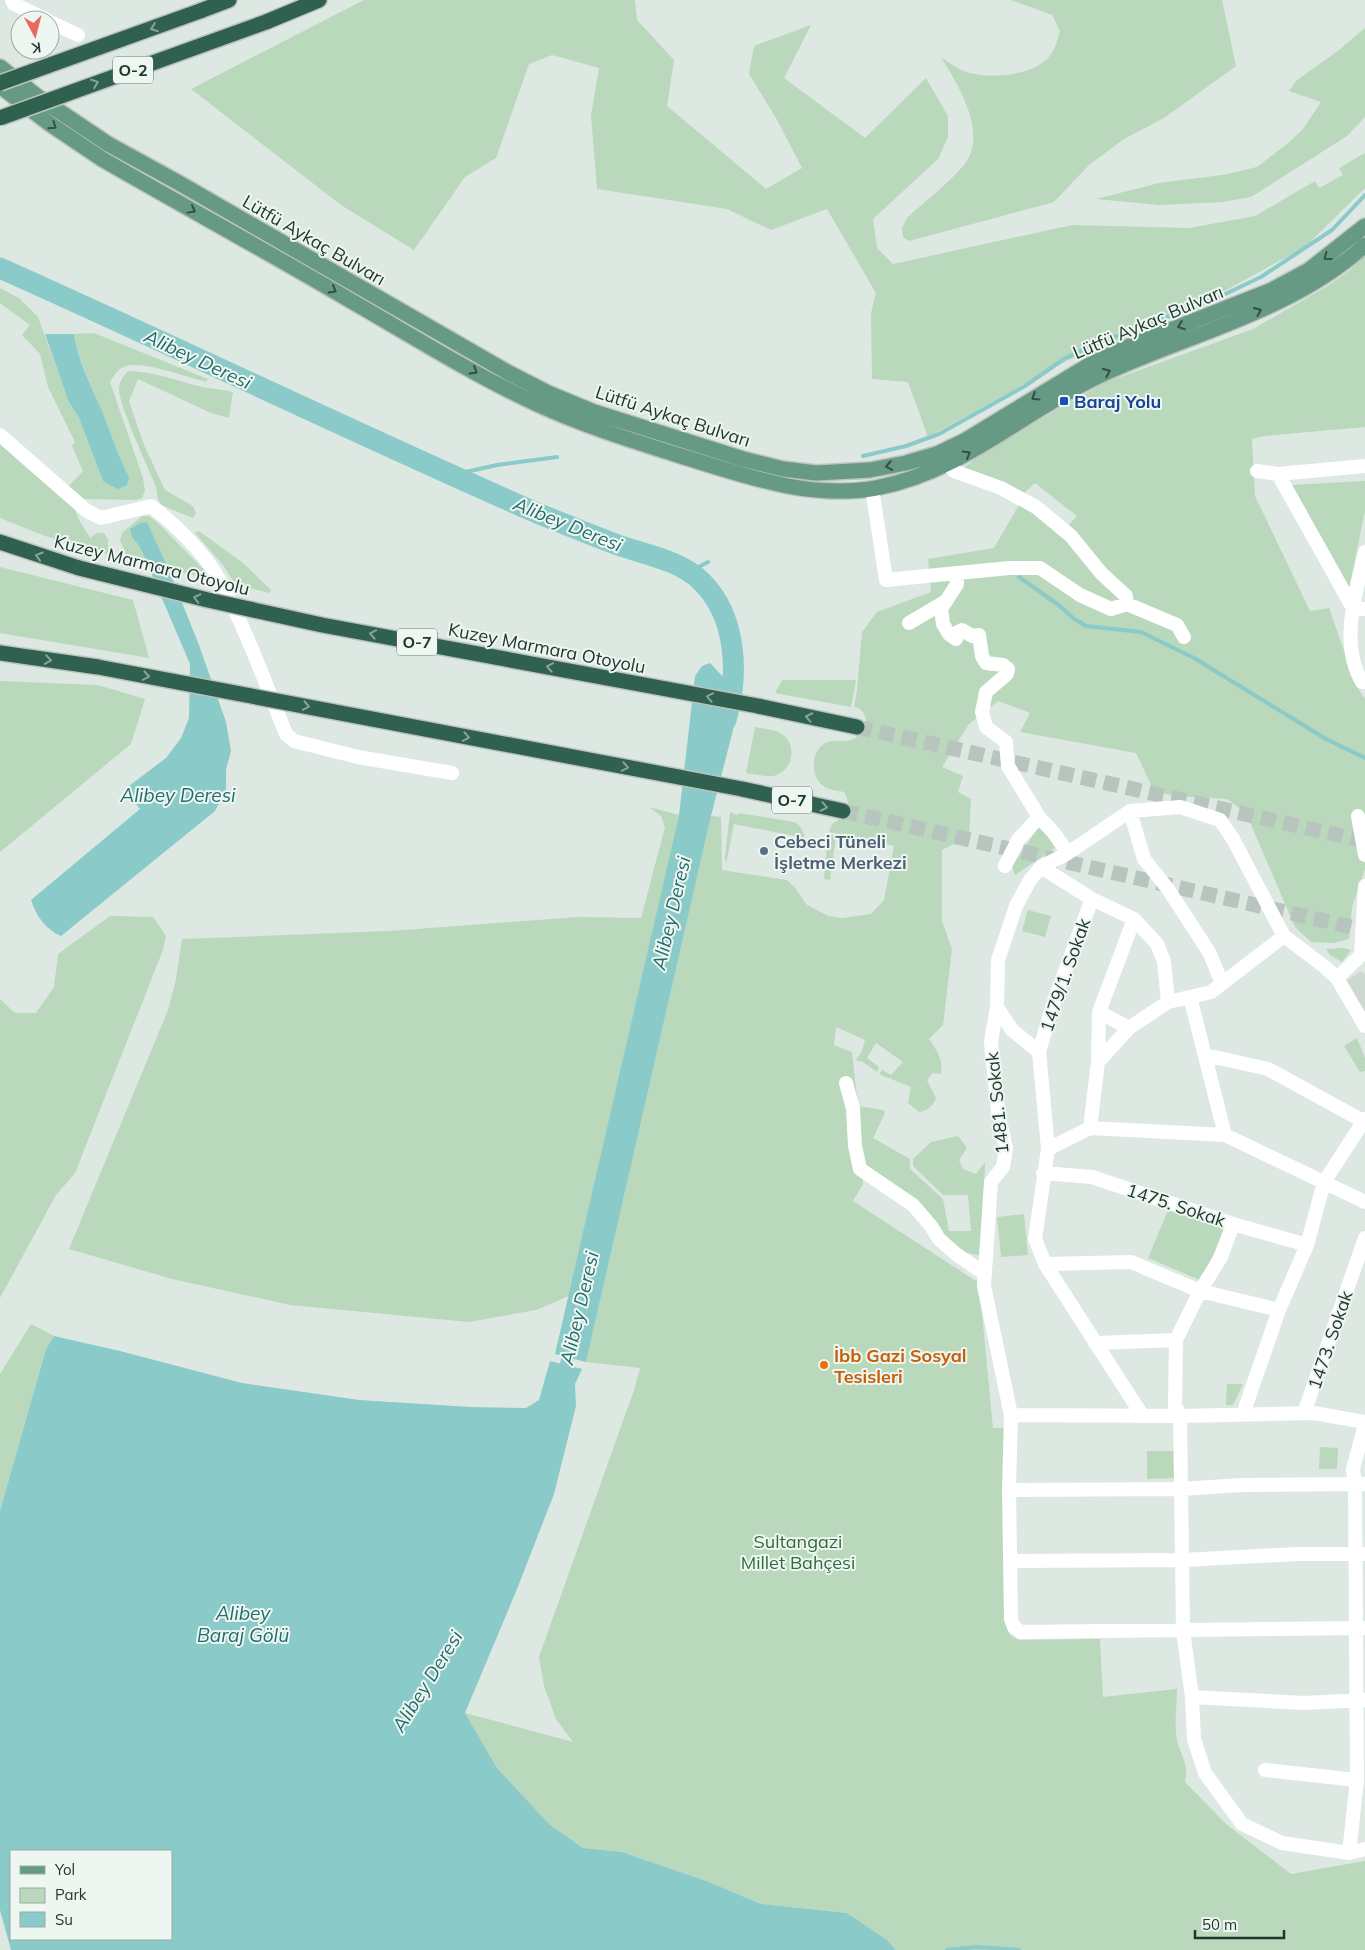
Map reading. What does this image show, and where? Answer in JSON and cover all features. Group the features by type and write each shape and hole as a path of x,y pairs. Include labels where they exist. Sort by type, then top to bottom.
{"highway":[{"name":"O-2","path":"0,84 229,0"},
{"name":"O-2","path":"0,118 266,22 319,0"},
{"name":"Kuzey Marmara Otoyolu","path":"0,542 79,568 208,600 322,625 758,706 857,727"},
{"name":"O-7","path":"0,652 98,667 742,789 843,810"}],"main road":[{"name":"Lütfü Aykaç Bulvarı","path":"0,66 38,97 108,144 509,373 548,393 594,412 743,459 816,473 870,470 906,463 937,454 966,440 1091,364 1125,348 1272,290 1309,270 1365,226"},
{"name":"Lütfü Aykaç Bulvarı","path":"0,84 50,124 102,159 504,388 540,406 586,425 738,474 788,487 821,490 872,488 899,482 948,464 1100,375 1290,297 1319,280 1365,245"},
{"path":"870,470 872,488"}],"street":[{"path":"12,0 14,4 26,10"},
{"path":"60,27 78,35"},
{"path":"0,435 87,511 101,518 152,506 175,526 218,578 252,650 286,734 294,741 358,757 452,773"},
{"path":"948,464 954,471 1001,488 1036,507 1071,536 1101,574 1126,596 1127,604"},
{"path":"1257,471 1278,474 1365,466"},
{"path":"1278,474 1359,609"},
{"path":"872,488 886,580 1009,568 1040,568 1080,595 1111,609 1127,604 1177,625 1184,637"},
{"path":"1364,683 1355,669 1350,637 1359,609 1365,552"},
{"path":"957,573 956,584 941,609 941,617 949,634 956,639 958,632 962,630 972,636 979,635 982,656 986,663 1003,665 1008,669 1007,674 986,692 982,712 986,727 1006,742 1008,766 1039,817 1054,833 1068,853"},
{"path":"909,623 946,601"},
{"path":"1041,867 1068,853 1130,812 1180,807 1220,820 1233,839 1284,936 1337,978 1365,1026"},
{"path":"1130,812 1144,858 1168,889 1209,952 1222,983"},
{"path":"1358,816 1365,855"},
{"path":"1005,866 1018,840 1039,817"},
{"path":"1041,867 1092,899 1134,919 1157,944 1164,961 1168,1002"},
{"name":"1481. Sokak","path":"1041,867 1030,880 1016,906 998,960 997,1007 991,1042 998,1112 1006,1148 1003,1167 991,1182 984,1280 1011,1415 1009,1490 1011,1619 1014,1627 1021,1632 1184,1630"},
{"path":"1337,978 1361,955 1365,886"},
{"name":"1479/1. Sokak","path":"1039,1052 1054,1001 1092,899"},
{"path":"1090,1128 1098,1062 1099,1012 1134,919"},
{"path":"1098,1062 1130,1028 1168,1002 1211,992 1284,936"},
{"path":"1190,997 1225,1135"},
{"path":"997,1007 1012,1030 1039,1052 1048,1149 1043,1173 1035,1239 1045,1264 1142,1415"},
{"path":"1099,1012 1130,1028"},
{"path":"1204,1055 1268,1069 1364,1120 1324,1182 1307,1245 1280,1310 1243,1414"},
{"path":"846,1083 853,1109 860,1168 913,1205 931,1226 939,1239 984,1280"},
{"path":"1048,1149 1090,1128 1225,1135 1365,1202"},
{"name":"1475. Sokak","path":"1043,1173 1092,1177 1233,1224 1307,1245"},
{"path":"1233,1224 1220,1257 1200,1291 1176,1340 1175,1405 1180,1416 1184,1630 1192,1696 1194,1739 1205,1773 1242,1824 1282,1843 1349,1853 1365,1849"},
{"name":"1473. Sokak","path":"1304,1413 1365,1238"},
{"path":"1045,1264 1131,1262 1200,1291 1280,1310"},
{"path":"1094,1343 1176,1340"},
{"path":"1011,1415 1180,1416 1314,1413 1365,1423 1353,1470 1360,1484 1361,1700 1357,1780 1349,1853"},
{"path":"1009,1490 1181,1489 1241,1485 1360,1484"},
{"path":"1010,1560 1183,1560 1298,1554 1360,1555"},
{"path":"1184,1630 1360,1628"},
{"path":"1192,1696 1304,1703 1361,1700"},
{"path":"1265,1770 1357,1780"}],"shaded area":[{"path":"1361,971 1365,974 1365,1014 1341,984"}],"green space":[{"path":"364,0 635,0 637,20 674,60 667,106 766,189 802,168 776,118 749,74 754,46 811,25 784,78 865,138 926,78 948,116 948,137 938,159 873,219 877,248 893,264 1072,225 1189,228 1255,216 1315,181 1319,188 1343,175 1339,168 1365,153 1365,188 1305,247 1186,312 1066,361 928,437 908,382 872,379 871,313 876,293 827,209 771,230 727,209 597,189 591,115 599,68 552,55 529,64 496,158 465,177 414,250 341,205 191,89"},
{"path":"1011,0 1222,0 1236,66 1164,118 1124,139 1089,165 1054,202 909,241 903,237 902,228 907,218 957,173 971,154 973,140 969,110 941,57 964,71 973,74 995,76 1019,73 1039,65 1050,56 1054,49 1060,31 1052,15"},
{"path":"1365,28 1365,117 1347,136 1251,197 1223,202 1159,205 1096,199 1159,183 1222,175 1257,167 1303,129 1321,102 1289,91 1296,81 1339,50"},
{"name":"Sultangazi Millet Bahçesi","path":"1365,255 1365,427 1264,436 1252,439 1255,496 1310,611 1329,608 1356,685 1365,699 1365,869 1352,907 1349,939 1334,943 1311,942 1295,927 1246,813 1227,799 1175,796 1154,791 1136,753 1020,732 1030,713 998,701 969,724 942,767 963,776 958,792 971,799 969,836 942,850 942,921 952,949 943,1025 929,1039 937,1051 942,1069 941,1074 933,1073 927,1080 936,1098 935,1101 927,1109 919,1112 908,1103 911,1087 879,1074 882,1070 891,1075 903,1062 876,1043 867,1058 879,1067 877,1072 863,1062 855,1060 861,1053 865,1040 836,1027 834,1045 852,1052 858,1106 883,1110 885,1113 873,1138 910,1159 910,1169 943,1199 949,1231 971,1231 968,1195 943,1195 913,1166 913,1159 931,1142 958,1136 967,1148 959,1160 963,1169 976,1174 985,1162 982,1256 959,1251 862,1161 863,1184 853,1201 979,1283 993,1428 1007,1428 1006,1626 1010,1635 1019,1640 1100,1639 1103,1697 1177,1689 1176,1734 1186,1770 1185,1782 1226,1824 1291,1874 1365,1861 1365,1950 896,1950 887,1940 847,1913 761,1904 709,1882 622,1852 583,1848 549,1824 497,1768 465,1713 573,1742 556,1719 544,1686 539,1657 634,1390 640,1368 586,1362 711,816 721,817 722,870 787,880 807,905 828,916 842,918 871,914 884,900 894,846 829,832 832,824 841,818 846,811 848,807 847,797 844,792 829,789 820,783 814,770 815,757 822,745 831,741 848,741 855,738 866,722 863,712 854,707 862,632 877,612 931,592 928,559 994,548 1020,503 1060,535 1077,516 1035,483 1021,496 995,479 963,472 963,468 995,445 1104,383 1253,329 1326,287 1349,271"},
{"path":"0,288 19,298 38,317 68,400 79,418 103,481 129,477 82,364 74,334 94,333 208,379 206,382 165,370 134,365 121,368 110,382 143,478 145,491 142,498 136,500 82,499 67,488 83,471 72,446 75,442 48,387 40,354 22,335 30,325 0,303"},
{"path":"128,371 156,374 202,387 233,392 229,418 211,413 138,379 129,401 144,445 165,490 193,506 196,513 193,518 161,505 158,499 156,487 128,422 120,396 120,383"},
{"path":"0,443 34,474 74,506 78,518 90,538 97,533 104,533 108,539 108,554 45,536 0,518"},
{"path":"1365,481 1365,511 1349,588 1292,485"},
{"path":"142,516 149,516 159,524 208,574 209,578 169,570 147,522 132,537 140,547 147,564 128,559 120,540 122,533"},
{"path":"199,531 243,563 271,590 269,593 235,584 223,565 195,533"},
{"path":"0,567 133,600 149,658 0,633"},
{"path":"782,680 856,680 851,707 775,693"},
{"path":"0,681 98,685 145,699 131,744 0,852"},
{"path":"755,727 779,732 787,739 790,745 791,758 789,764 780,773 773,776 763,776 746,773"},
{"path":"649,807 679,815 569,1296 536,1310 469,1322 290,1305 172,1279 69,1249 168,1010 176,979 182,939 389,931 578,917 641,918 665,827 661,816"},
{"path":"730,812 738,815 739,813 794,822 801,828 805,838 734,824 726,864 725,857"},
{"path":"1040,825 1055,848 1015,875 1012,866"},
{"path":"828,834 836,836 830,880 824,879"},
{"path":"1028,910 1051,916 1045,937 1022,931"},
{"path":"110,916 153,917 166,936 163,950 75,1173 56,1195 0,1298 0,999 15,1013 36,1013 54,987 58,954"},
{"path":"1343,948 1351,950 1342,962 1330,955 1326,949"},
{"path":"1357,1038 1365,1058 1365,1071 1360,1072 1344,1046"},
{"path":"1171,1203 1225,1226 1202,1281 1148,1258"},
{"path":"1024,1214 1028,1255 1001,1257 997,1217"},
{"path":"31,1324 54,1336 46,1349 0,1511 0,1374"},
{"path":"1227,1384 1243,1384 1233,1405 1226,1405"},
{"path":"1320,1447 1338,1448 1337,1469 1319,1469"},
{"path":"1147,1451 1177,1451 1177,1478 1147,1479"}],"water":[{"path":"45,334 74,334 82,364 129,477 127,485 118,489 103,481 79,418 68,400"},
{"name":"Alibey Deresi","path":"147,522 169,570 199,645 226,722 231,751 226,770 226,790 215,811 61,936 42,922 31,900 140,809 125,789 166,758 181,738 189,718 190,664 140,547 132,537 130,529 140,523"},
{"path":"710,663 725,679 734,718 733,730 711,816 586,1362 555,1354 679,815 695,676 702,666"},
{"name":"Alibey Baraj Gölü","path":"54,1336 242,1383 359,1400 471,1407 526,1408 539,1400 550,1361 582,1369 575,1384 576,1406 554,1494 465,1713 497,1768 549,1824 583,1848 622,1852 709,1882 761,1904 847,1913 887,1940 896,1950 11,1950 0,1910 0,1511 46,1349"}],"waterway":[{"path":"863,456 906,446 939,434 1025,386 1064,359 1091,346 1219,297 1261,277 1332,230 1365,195"},
{"name":"Alibey Deresi","path":"0,268 537,513 684,568 702,582 714,596 728,629 732,647 733,684 726,720"},
{"path":"452,475 497,465 557,457"},
{"path":"689,572 708,562"},
{"path":"1019,577 1086,626 1141,632 1194,658 1326,739 1365,758"},
{"name":"Alibey Deresi","path":"564,1372 572,1341"},
{"path":"947,1950 977,1947 1019,1950"}],"tunnel":[{"path":"857,727 1365,841"},
{"path":"843,811 1365,930"}],"place":[{"name":"Baraj Yolu","path":"1064,401"},
{"name":"Cebeci Tüneli İşletme Merkezi","path":"764,851"},
{"name":"İbb Gazi Sosyal Tesisleri","path":"824,1365"}]}
